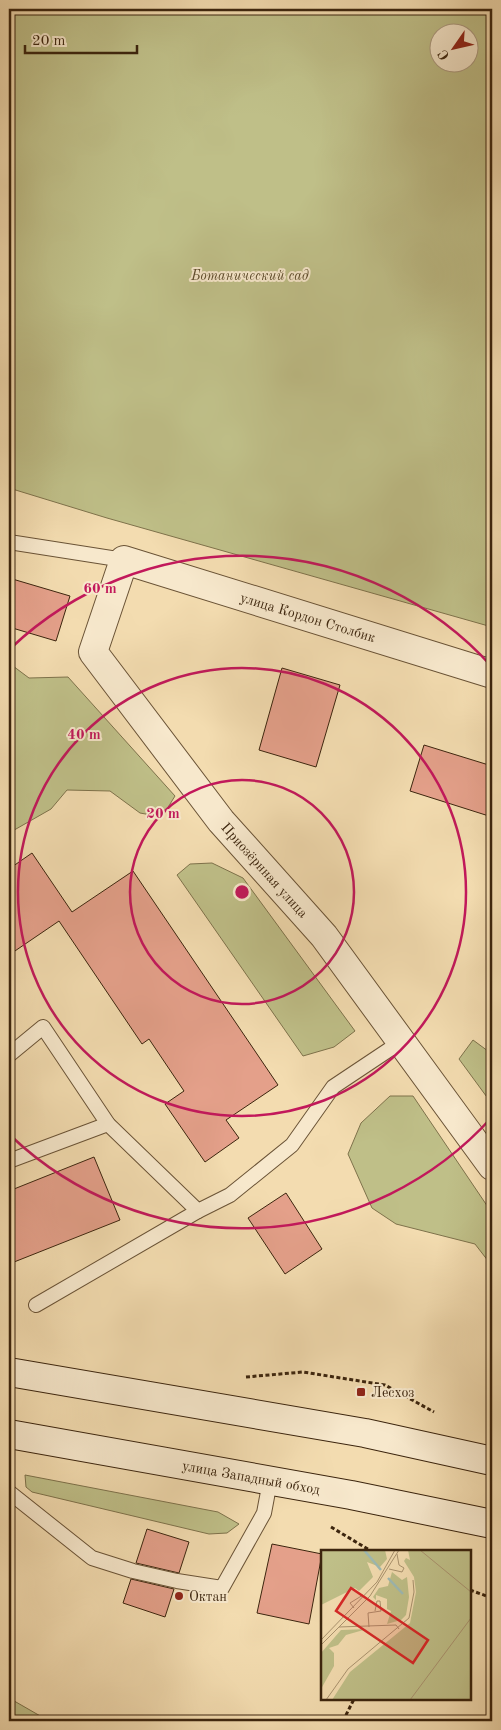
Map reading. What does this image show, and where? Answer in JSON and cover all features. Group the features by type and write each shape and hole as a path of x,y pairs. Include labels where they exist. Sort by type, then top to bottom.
{"street":[{"name":"улица Кордон Столбик","path":"124,560 492,674"},
{"name":"Приозёрнная улица","path":"124,560 93,652 221,821 324,936 492,1166"},
{"path":"9,1372 365,1432 492,1462"},
{"name":"улица Западный обход","path":"9,1434 351,1495 492,1524"}],"lane":[{"path":"9,542 124,560"},
{"path":"9,1055 43,1027 108,1124 198,1211"},
{"path":"36,1305 198,1211 230,1195 292,1145 333,1087 402,1041"},
{"path":"9,1161 108,1124"},
{"path":"9,1492 92,1558 134,1572 222,1588 264,1513 270,1481"}],"path":[{"path":"237,1375 246,1377 303,1372 386,1386 436,1413"},
{"path":"471,1590 492,1598"},
{"path":"343,1721 354,1700"}],"green space":[{"name":"Ботанический сад","path":"9,9 492,9 492,627 107,518 9,488"},
{"path":"9,663 29,678 68,677 175,796 162,817 140,813 110,791 67,790 51,809 9,833"},
{"path":"212,863 243,878 355,1031 334,1047 303,1056 177,875 190,864"},
{"path":"473,1040 492,1054 492,1104 459,1059"},
{"path":"390,1096 413,1096 492,1213 492,1266 475,1244 396,1224 372,1208 348,1154 361,1123"},
{"path":"25,1475 218,1512 239,1524 227,1533 209,1534 32,1492 26,1487"},
{"path":"9,1698 49,1721 9,1721"}],"building":[{"path":"9,578 70,596 56,641 9,627"},
{"path":"282,668 340,685 316,767 259,750"},
{"path":"424,745 492,766 492,817 410,791"},
{"path":"32,853 72,912 133,871 278,1085 226,1120 239,1138 205,1162 165,1104 184,1091 149,1039 142,1044 59,921 9,955 9,869"},
{"path":"94,1157 120,1220 9,1264 9,1191"},
{"path":"286,1193 322,1249 285,1274 248,1218"},
{"path":"147,1529 189,1542 179,1573 136,1563"},
{"path":"272,1544 321,1554 309,1624 257,1613"},
{"path":"131,1579 174,1589 165,1617 123,1603"}],"place":[{"name":"Лесхоз","path":"361,1392"},
{"name":"Октан","path":"179,1596"}]}
